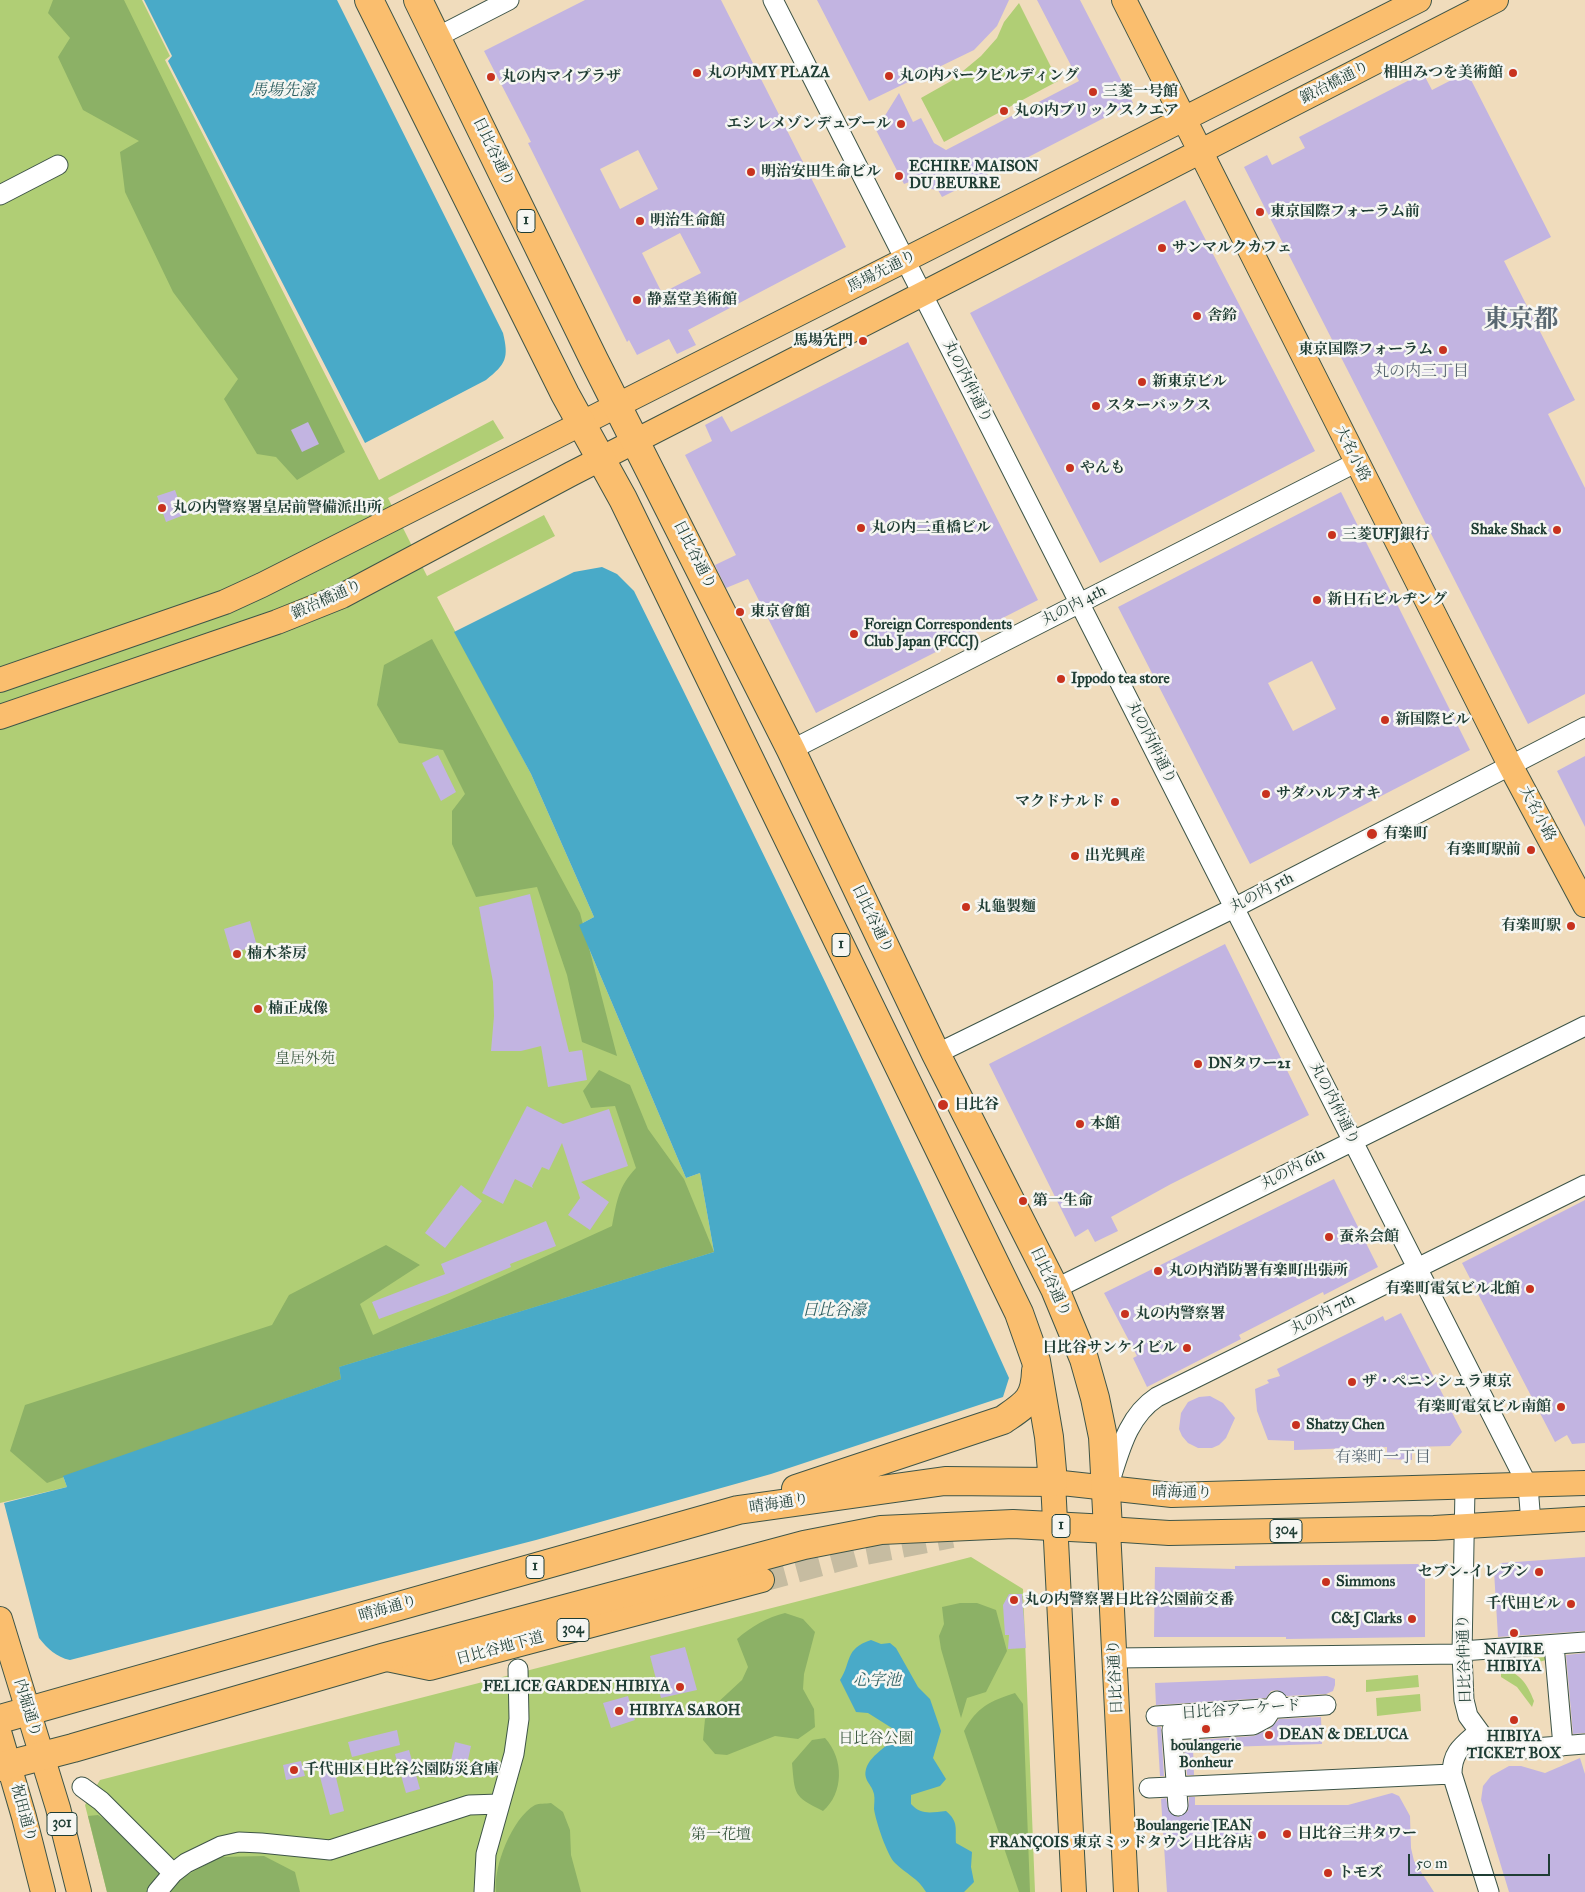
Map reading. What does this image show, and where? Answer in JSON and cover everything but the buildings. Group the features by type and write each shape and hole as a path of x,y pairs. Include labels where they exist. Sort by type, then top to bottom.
{"highway":[{"name":"1","path":"369,0 581,424 629,511 1019,1313 1036,1361 1049,1437 1053,1482"},
{"name":"日比谷通り","path":"418,0 617,405 791,750 936,1054 1055,1289 1084,1359 1095,1398 1103,1437 1108,1529"},
{"name":"1","path":"738,1510 834,1475 1003,1420 1031,1399 1036,1382 1036,1361"},
{"name":"晴海通り","path":"0,1719 738,1510 945,1481 1053,1482"},
{"name":"1","path":"42,1756 382,1658 804,1545 881,1530 1013,1524 1108,1529"},
{"name":"内堀通り","path":"5,1766 42,1756"}],"main road":[{"name":"大名小路","path":"1124,0 1510,765 1585,905"},
{"path":"1184,119 1419,0"},
{"name":"鍛冶橋通り","path":"1200,152 1496,0"},
{"name":"馬場先通り","path":"581,424 1184,119"},
{"path":"636,441 1200,152"},
{"path":"0,680 226,602 581,424"},
{"name":"鍛冶橋通り","path":"0,717 277,622 342,596 636,441"},
{"path":"1053,1482 1074,1892"},
{"name":"晴海通り","path":"1053,1482 1172,1495 1465,1488 1585,1483"},
{"name":"304","path":"1108,1529 1169,1532 1464,1528 1585,1519"},
{"name":"日比谷通り","path":"1108,1529 1126,1892"},
{"name":"日比谷地下道","path":"382,1658 430,1668 762,1580"},
{"name":"内堀通り","path":"0,1619 42,1756"},
{"name":"祝田通り","path":"0,1735 5,1766 43,1892"},
{"name":"301","path":"42,1756 79,1892"}],"street":[{"path":"437,37 509,0"},
{"name":"丸の内仲通り","path":"773,0 1528,1486"},
{"path":"0,195 58,165"},
{"name":"丸の内 4th","path":"791,750 1357,462"},
{"name":"丸の内 5th","path":"936,1054 1234,908 1585,727"},
{"name":"丸の内 6th","path":"1055,1289 1585,1026"},
{"name":"丸の内 7th","path":"1107,1489 1125,1437 1143,1406 1585,1185"},
{"path":"1528,1486 1531,1523"},
{"name":"日比谷仲通り","path":"1465,1488 1462,1653 1464,1700 1468,1716 1478,1732"},
{"path":"1115,1658 1462,1653 1585,1642"},
{"path":"1554,1645 1563,1746"},
{"path":"484,1892 486,1854 514,1754 518,1728 518,1669"},
{"path":"1209,1697 1222,1706 1230,1726"},
{"path":"1178,1806 1172,1730 1253,1725 1266,1718 1277,1701"},
{"name":"日比谷アーケード","path":"1156,1716 1326,1705"},
{"path":"1490,1892 1452,1774 1452,1760 1461,1748 1478,1732 1495,1746 1509,1750 1585,1744"},
{"path":"1149,1788 1452,1774"},
{"path":"82,1787 101,1801 173,1873"},
{"path":"158,1892 173,1873 204,1852 221,1846 239,1842 330,1850 469,1805 500,1804"}],"green space":[{"name":"皇居外苑","path":"0,0 142,0 170,56 165,60 379,480 493,420 504,438 388,498 427,576 544,515 555,536 437,597 531,774 594,917 579,925 686,1178 700,1173 714,1252 63,1476 67,1487 0,1503"},
{"path":"53,0 124,0 345,452 297,480 276,457 257,454 224,399 238,379 173,292 125,192 120,152 139,141 83,110 58,57 70,38 48,13"},
{"path":"1019,3 1058,81 944,142 921,98 951,81 981,56 997,38 1004,22"},
{"path":"432,639 580,913 617,1056 582,1042 567,975 537,887 476,897 452,844 452,811 465,794 443,750 399,743 377,705 384,665"},
{"path":"599,1070 630,1085 648,1129 684,1179 714,1252 339,1367 341,1379 47,1483 10,1451 25,1405 272,1325 289,1295 386,1245 420,1265 360,1304 373,1335 612,1226 622,1188 636,1168 615,1106 591,1108 583,1091"},
{"name":"日比谷公園","path":"971,1557 1023,1589 1035,1892 107,1892 85,1805 100,1780"},
{"path":"960,1603 977,1603 996,1610 1007,1651 986,1692 967,1698 961,1718 939,1636 944,1624 942,1607"},
{"path":"785,1613 803,1619 815,1632 804,1674 803,1689 814,1709 815,1727 798,1739 775,1736 727,1755 715,1754 703,1740 705,1719 715,1705 742,1680 748,1667 737,1639 760,1623"},
{"path":"1546,1657 1546,1660 1539,1662 1508,1663 1508,1660"},
{"path":"1501,1668 1508,1670 1522,1680 1529,1689 1534,1701 1532,1707 1517,1687 1501,1677"},
{"path":"1418,1675 1419,1687 1366,1692 1366,1680"},
{"path":"1015,1693 1023,1704 1030,1892 1019,1892 964,1731 974,1716 985,1706"},
{"path":"1420,1694 1421,1711 1377,1716 1376,1698"},
{"path":"825,1738 836,1756 839,1776 835,1795 823,1811 806,1802 797,1793 792,1763 812,1740"},
{"path":"551,1803 563,1812 570,1830 571,1855 581,1892 496,1892 501,1857 512,1832 527,1811 535,1805"},
{"path":"98,1815 187,1875 220,1857 264,1856 295,1872 300,1892 107,1892 88,1816"}],"water":[{"name":"馬場先濠","path":"144,0 337,0 503,333 506,355 502,365 493,374 486,380 365,443 168,61 172,56"},
{"name":"日比谷濠","path":"602,567 617,574 634,591 778,884 918,1179 1009,1378 1003,1397 771,1474 536,1540 70,1660 56,1655 39,1638 4,1503 67,1487 63,1476 341,1379 339,1367 714,1252 700,1173 686,1178 579,925 594,917 531,774 454,632 574,572"},
{"name":"心字池","path":"871,1640 881,1644 890,1643 896,1648 918,1687 930,1699 941,1731 933,1758 946,1779 940,1786 911,1795 911,1804 923,1812 946,1811 955,1822 956,1843 972,1852 971,1867 974,1882 964,1892 926,1892 916,1880 895,1863 882,1838 874,1809 874,1794 865,1773 872,1758 890,1741 895,1730 868,1713 856,1712 840,1680 852,1652"}],"tunnel":[{"path":"762,1580 855,1555 952,1536"}],"place":[{"name":"丸の内MY PLAZA","path":"697,73"},
{"name":"相田みつを美術館","path":"1513,73"},
{"name":"丸の内パークビルディング","path":"889,76"},
{"name":"丸の内マイプラザ","path":"491,77"},
{"name":"三菱一号館","path":"1093,92"},
{"name":"丸の内ブリックスクエア","path":"1004,111"},
{"name":"エシレメゾンデュブール","path":"901,124"},
{"name":"明治安田生命ビル","path":"751,172"},
{"name":"ECHIRE MAISON DU BEURRE","path":"899,176"},
{"name":"東京国際フォーラム前","path":"1260,212"},
{"name":"明治生命館","path":"640,221"},
{"name":"サンマルクカフェ","path":"1162,248"},
{"name":"静嘉堂美術館","path":"637,300"},
{"name":"舎鈴","path":"1197,316"},
{"name":"馬場先門","path":"863,341"},
{"name":"東京国際フォーラム","path":"1443,350"},
{"name":"新東京ビル","path":"1142,382"},
{"name":"スターバックス","path":"1096,406"},
{"name":"やんも","path":"1070,468"},
{"name":"丸の内警察署皇居前警備派出所","path":"162,508"},
{"name":"丸の内二重橋ビル","path":"861,528"},
{"name":"Shake Shack","path":"1557,530"},
{"name":"三菱UFJ銀行","path":"1332,535"},
{"name":"新日石ビルヂング","path":"1317,600"},
{"name":"東京會館","path":"740,612"},
{"name":"Foreign Correspondents Club Japan (FCCJ)","path":"854,634"},
{"name":"Ippodo tea store","path":"1061,679"},
{"name":"新国際ビル","path":"1385,720"},
{"name":"サダハルアオキ","path":"1266,794"},
{"name":"マクドナルド","path":"1115,802"},
{"name":"有楽町","path":"1372,834"},
{"name":"有楽町駅前","path":"1531,850"},
{"name":"出光興産","path":"1075,856"},
{"name":"丸龜製麵","path":"966,907"},
{"name":"有楽町駅","path":"1571,926"},
{"name":"楠木茶房","path":"237,954"},
{"name":"楠正成像","path":"258,1009"},
{"name":"DNタワー21","path":"1198,1064"},
{"name":"日比谷","path":"943,1105"},
{"name":"本館","path":"1080,1124"},
{"name":"第一生命","path":"1023,1201"},
{"name":"蚕糸会館","path":"1329,1237"},
{"name":"丸の内消防署有楽町出張所","path":"1158,1271"},
{"name":"有楽町電気ビル北館","path":"1530,1289"},
{"name":"丸の内警察署","path":"1125,1314"},
{"name":"日比谷サンケイビル","path":"1187,1348"},
{"name":"ザ・ペニンシュラ東京","path":"1352,1382"},
{"name":"有楽町電気ビル南館","path":"1561,1407"},
{"name":"Shatzy Chen","path":"1296,1425"},
{"name":"セブン-イレブン","path":"1539,1572"},
{"name":"Simmons","path":"1326,1582"},
{"name":"丸の内警察署日比谷公園前交番","path":"1014,1600"},
{"name":"千代田ビル","path":"1571,1604"},
{"name":"C&J Clarks","path":"1412,1619"},
{"name":"NAVIRE HIBIYA","path":"1514,1633"},
{"name":"FELICE GARDEN HIBIYA","path":"680,1687"},
{"name":"HIBIYA SAROH","path":"619,1711"},
{"name":"HIBIYA TICKET BOX","path":"1514,1720"},
{"name":"boulangerie Bonheur","path":"1206,1729"},
{"name":"DEAN & DELUCA","path":"1269,1735"},
{"name":"千代田区日比谷公園防災倉庫","path":"294,1770"},
{"name":"日比谷三井タワー","path":"1287,1834"},
{"name":"Boulangerie JEAN FRANÇOIS 東京ミッドタウン日比谷店","path":"1262,1835"},
{"name":"トモズ","path":"1328,1873"}],"district":[{"name":"東京都","path":"1521,321"},
{"name":"丸の内三丁目","path":"1421,372"},
{"name":"有楽町一丁目","path":"1383,1458"}],"park label":[{"name":"第一花壇","path":"721,1835"}]}
